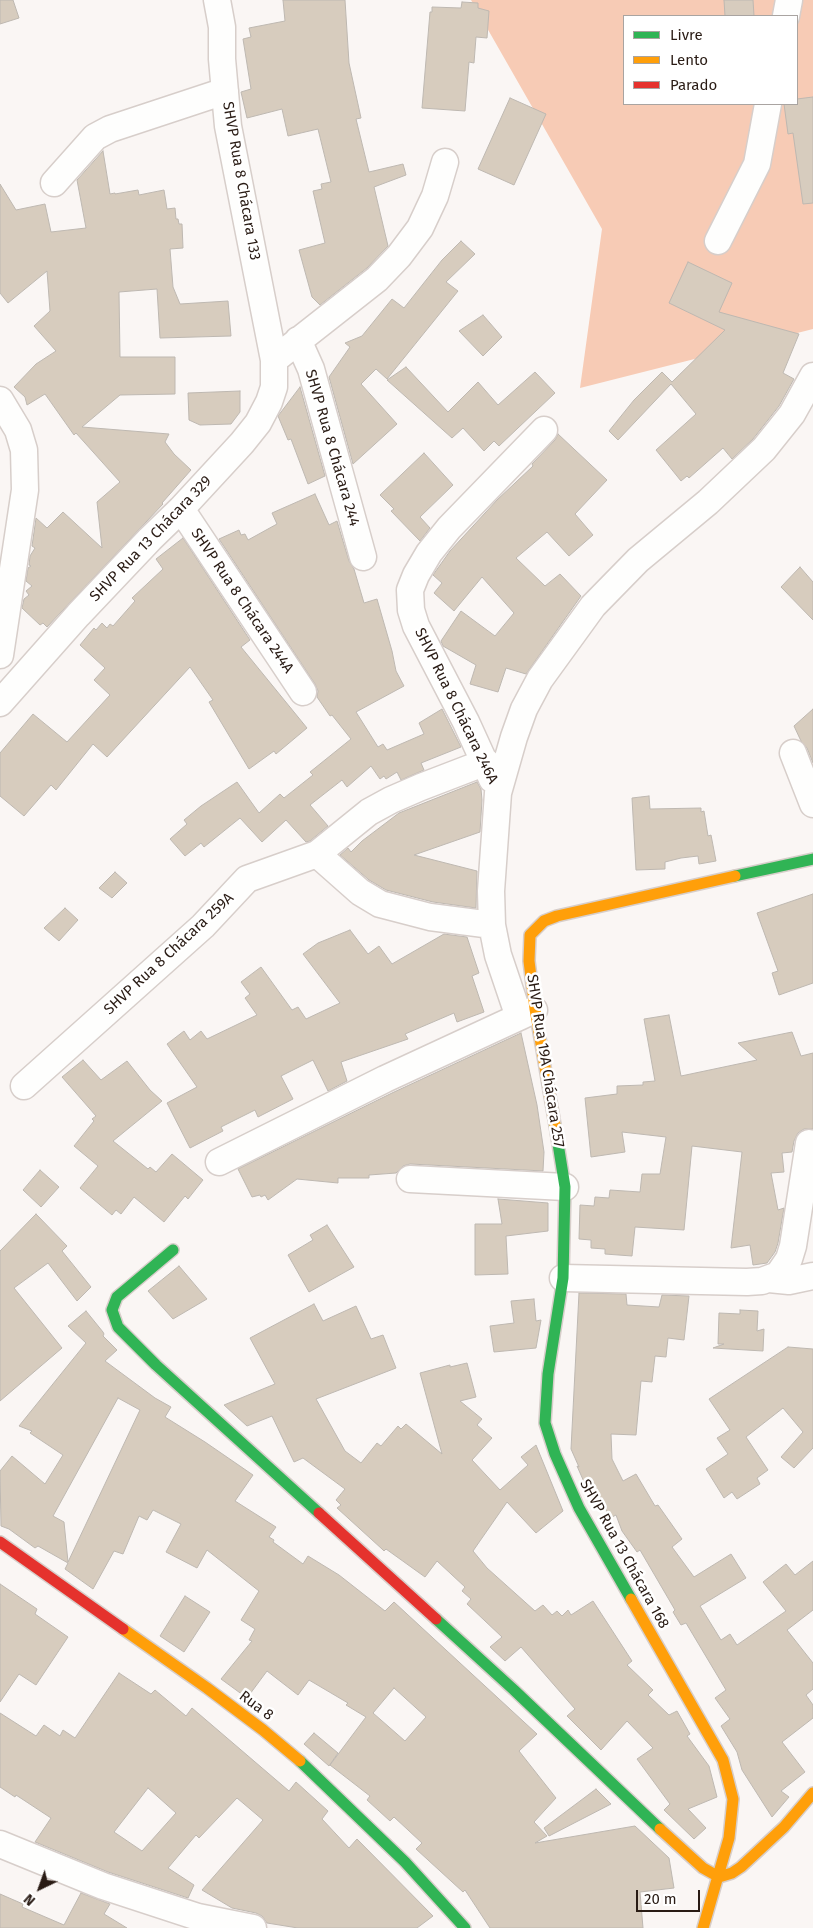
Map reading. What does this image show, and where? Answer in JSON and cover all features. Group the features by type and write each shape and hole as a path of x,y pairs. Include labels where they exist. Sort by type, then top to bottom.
{"street":[{"name":"SHVP Rua 8 Chácara 133","path":"217,0 222,27 228,126 274,360"},
{"path":"786,15 789,0"},
{"path":"54,183 96,137 110,129 225,91"},
{"path":"718,241 757,164 768,105"},
{"path":"274,360 370,284 399,256 420,228 435,196 445,162"},
{"name":"SHVP Rua 8 Chácara 244","path":"298,340 311,369 363,557"},
{"name":"SHVP Rua 13 Chácara 329","path":"1,701 78,615 242,443 258,423 269,402 274,387 274,360"},
{"path":"219,1162 385,1079 527,1013 504,975 492,925 493,845 498,793 524,709 540,679 593,606 638,560 708,502 764,449 792,414 813,376"},
{"path":"0,400 18,430 24,450 25,480 0,655"},
{"name":"SHVP Rua 8 Chácara 246A","path":"498,793 486,762 416,626 411,610 410,590 416,575 429,553 449,528 544,430"},
{"name":"SHVP Rua 8 Chácara 244A","path":"181,509 303,692"},
{"path":"793,753 813,804"},
{"name":"SHVP Rua 8 Chácara 259A","path":"24,1086 203,926 247,879 317,854 369,812 391,800 486,762"},
{"path":"317,854 347,882 380,904 430,917 492,925"},
{"name":"SHVP Rua 19A Chácara 257","path":"548,1374 563,1278 565,1187 552,1102 527,1013 530,935 544,921 571,912 813,859"},
{"path":"769,1280 781,1273 791,1253 810,1143"},
{"path":"410,1179 565,1187"},
{"path":"174,1250 139,1278 113,1304 112,1310 118,1327 156,1365 514,1690 703,1868 720,1877 732,1873 784,1827 813,1793"},
{"path":"563,1278 747,1282 788,1280 813,1276"},
{"name":"SHVP Rua 13 Chácara 168","path":"548,1374 545,1423 555,1454 579,1508 722,1760 729,1781 732,1799 732,1819 720,1877 703,1928"},
{"name":"Rua 8","path":"0,1542 207,1688 263,1730 309,1769 384,1841 465,1928"},
{"path":"0,1844 103,1886 198,1917 253,1928"}],"shaded area":[{"path":"471,0 813,0 813,329 580,388 602,229"}],"building":[{"path":"0,0 13,0 19,18 0,24"},
{"path":"283,0 345,0 349,63 361,118 356,119 369,172 403,164 406,175 374,187 388,246 367,268 320,305 312,297 299,250 325,243 313,191 322,189 321,184 331,182 318,129 288,136 282,109 247,118 241,92 251,89 243,39 251,37 249,28 285,21"},
{"path":"724,0 753,0 754,15 725,15"},
{"path":"462,2 478,3 478,8 489,11 487,38 476,37 474,63 469,62 465,111 422,108 430,12 432,12 432,7 461,8"},
{"path":"813,97 813,203 803,204 793,133 788,134 784,105 798,105 798,99"},
{"path":"510,98 546,114 514,185 478,169"},
{"path":"103,151 110,194 138,190 139,195 164,190 167,209 175,208 176,219 178,219 179,224 182,224 183,248 170,249 173,287 180,304 228,301 231,336 160,338 157,289 119,292 120,357 175,357 175,394 120,395 82,427 169,434 165,442 174,454 191,470 163,504 47,627 43,623 40,625 22,608 24,599 29,595 26,591 32,586 26,581 28,568 31,566 29,565 30,556 35,548 32,546 36,518 47,528 63,512 102,548 97,502 120,482 76,433 74,435 45,394 27,405 25,397 14,387 36,364 56,351 34,326 50,311 47,271 8,303 0,293 0,184 16,210 45,204 51,232 86,228 77,180"},
{"path":"461,241 475,254 446,282 458,291 387,379 376,369 361,384 397,424 353,464 329,377 350,347 345,343 362,336 392,299 404,308 442,260"},
{"path":"688,262 732,283 719,312 799,334 783,373 794,379 779,406 753,439 732,459 723,448 689,478 687,476 681,481 656,450 696,414 671,384 618,440 609,431 634,400 662,372 672,382 725,330 669,303"},
{"path":"483,315 502,337 483,356 459,331"},
{"path":"406,367 448,412 478,382 498,405 535,372 555,393 499,446 494,441 484,451 463,428 452,438 387,380"},
{"path":"300,387 325,476 308,484 291,439 288,440 278,416"},
{"path":"240,391 240,412 231,424 200,425 189,420 188,393"},
{"path":"558,434 607,480 575,514 593,535 569,556 547,532 516,558 545,586 560,574 581,596 526,674 506,668 498,692 470,684 476,665 443,646 441,641 461,611 495,636 514,613 482,577 454,611 434,593 442,583 433,575 450,551 497,500 533,466 532,464 555,440"},
{"path":"424,453 453,485 420,517 430,528 420,541 391,511 394,509 380,495"},
{"path":"315,494 329,525 337,521 364,603 377,599 396,671 404,686 356,712 378,747 383,744 387,750 424,734 419,723 442,709 461,747 421,763 424,770 401,780 397,772 386,779 384,776 380,779 371,766 347,787 342,780 310,805 328,826 310,841 306,842 286,820 262,842 240,818 204,847 201,843 185,856 170,839 187,824 184,820 201,806 237,782 259,813 280,794 284,798 313,775 310,772 351,739 332,715 330,716 317,697 318,691 315,684 219,539 239,530 241,535 245,534 248,540 277,524 272,513"},
{"path":"183,538 250,640 241,647 307,728 276,754 274,751 249,769 209,702 213,700 190,667 107,757 93,744 56,790 51,785 24,816 0,796 0,753 33,714 67,742 110,695 94,680 105,668 80,645 94,628 96,630 102,623 107,628 110,624 113,626 135,601 132,598 163,569 156,559"},
{"path":"800,567 813,582 813,620 781,587"},
{"path":"813,709 813,763 807,748 801,741 794,726"},
{"path":"477,782 481,789 482,800 480,832 414,855 477,871 476,908 433,902 386,890 369,880 340,855 348,848 351,852 362,841 399,813"},
{"path":"649,796 650,809 701,808 701,812 704,811 708,836 711,835 716,861 699,864 698,856 665,862 665,869 636,870 632,798"},
{"path":"115,872 127,883 112,898 99,888"},
{"path":"813,894 813,983 779,995 772,973 778,971 757,913"},
{"path":"65,908 78,920 59,941 44,928"},
{"path":"350,930 368,954 379,946 392,964 444,934 467,937 479,973 472,976 484,1012 457,1022 454,1013 405,1034 408,1039 341,1062 347,1081 328,1091 313,1060 281,1076 293,1099 258,1117 255,1110 221,1127 223,1131 190,1148 167,1103 197,1087 167,1044 184,1031 190,1040 201,1031 207,1039 257,1015 245,998 250,994 241,982 261,967 292,1010 298,1007 306,1019 340,1003 303,954 318,943"},
{"path":"669,1015 681,1076 757,1060 738,1043 792,1032 801,1056 813,1053 813,1129 804,1129 798,1133 792,1152 782,1153 784,1172 771,1173 778,1210 784,1208 778,1243 775,1252 767,1263 753,1265 750,1245 731,1248 742,1152 692,1146 684,1230 635,1227 632,1256 605,1254 605,1249 591,1248 591,1240 579,1239 580,1205 594,1206 595,1197 609,1198 610,1190 640,1192 642,1174 660,1174 666,1137 622,1132 625,1152 591,1157 585,1098 617,1094 617,1086 643,1085 643,1082 655,1081 644,1019"},
{"path":"521,1033 537,1105 544,1152 543,1171 410,1164 403,1166 396,1173 369,1175 369,1178 338,1178 338,1183 297,1179 268,1200 265,1195 252,1197 238,1169 392,1093"},
{"path":"83,1060 101,1080 127,1061 150,1090 162,1101 113,1141 148,1169 150,1167 156,1172 172,1154 203,1180 188,1199 185,1196 164,1222 134,1197 121,1214 116,1210 112,1215 80,1188 98,1166 74,1146 96,1116 62,1077"},
{"path":"40,1170 59,1187 41,1207 23,1190"},
{"path":"498,1199 548,1203 548,1231 506,1236 508,1274 475,1275 475,1224 502,1224"},
{"path":"36,1214 67,1246 62,1251 91,1287 77,1301 48,1263 14,1288 62,1348 0,1401 0,1251"},
{"path":"327,1225 354,1267 309,1292 288,1255 313,1240 310,1235"},
{"path":"179,1266 207,1299 173,1319 148,1291"},
{"path":"579,1293 626,1294 627,1305 659,1307 662,1295 689,1296 684,1340 668,1338 666,1357 655,1356 652,1382 641,1381 636,1435 611,1434 612,1459 623,1481 636,1474 655,1506 658,1505 682,1539 672,1547 694,1577 731,1554 746,1578 700,1606 721,1640 730,1634 737,1645 786,1611 763,1582 786,1564 795,1575 813,1561 813,1610 787,1630 813,1663 813,1689 806,1695 813,1705 813,1718 782,1742 805,1772 781,1791 789,1797 772,1817 742,1770 737,1752 721,1726 730,1719 715,1698 726,1690 686,1623 681,1625 673,1612 675,1610 640,1550 637,1552 622,1531 616,1515 610,1518 597,1491 591,1494 590,1490 588,1491 577,1466 579,1467 571,1449"},
{"path":"534,1299 536,1321 541,1320 536,1348 494,1352 490,1326 514,1323 511,1301"},
{"path":"314,1304 323,1321 356,1306 371,1339 383,1335 396,1368 316,1399 345,1451 361,1463 377,1443 381,1446 398,1426 401,1429 406,1424 442,1454 420,1373 450,1365 450,1367 467,1363 476,1397 460,1401 482,1419 477,1425 492,1438 472,1460 500,1490 528,1465 521,1457 536,1445 563,1511 536,1533 507,1502 473,1551 487,1568 535,1611 543,1605 552,1615 557,1611 562,1616 568,1610 571,1615 593,1601 632,1661 627,1665 653,1690 648,1695 669,1715 677,1711 690,1734 687,1736 709,1766 717,1797 688,1809 706,1828 694,1839 664,1810 670,1804 637,1759 653,1748 627,1721 601,1750 567,1716 575,1709 521,1647 505,1661 490,1647 502,1637 467,1604 471,1599 462,1591 465,1587 437,1561 425,1577 386,1549 384,1551 337,1508 341,1505 336,1500 345,1489 303,1458 294,1462 272,1416 247,1426 224,1405 275,1384 250,1338"},
{"path":"740,1310 758,1311 757,1331 764,1329 763,1351 713,1348 724,1344 718,1344 719,1313 740,1314"},
{"path":"86,1311 103,1332 103,1336 117,1350 105,1361 155,1398 171,1407 165,1417 253,1475 235,1501 276,1527 269,1537 274,1540 273,1542 303,1564 308,1556 339,1575 385,1611 394,1602 537,1734 519,1751 556,1798 534,1822 547,1836 535,1843 635,1826 669,1858 674,1888 640,1892 643,1928 490,1928 465,1890 463,1892 416,1849 422,1843 394,1817 390,1821 367,1800 370,1796 330,1765 366,1717 346,1705 348,1703 309,1680 298,1695 267,1671 247,1698 221,1679 252,1641 249,1640 255,1629 241,1620 259,1591 207,1550 197,1568 166,1552 181,1524 153,1510 147,1520 139,1516 123,1554 114,1551 93,1589 65,1569 68,1563 38,1546 35,1548 9,1529 1,1526 0,1471 12,1456 45,1484 63,1455 30,1433 32,1431 19,1426 86,1343 68,1326","holes":["118,1398 140,1410 68,1562 64,1522 53,1516","394,1688 426,1717 405,1741 373,1713"]},
{"path":"788,1347 813,1349 813,1448 794,1468 781,1457 803,1432 783,1408 746,1437 768,1470 757,1478 760,1484 737,1499 732,1492 724,1498 706,1469 728,1454 717,1438 730,1430 709,1399"},
{"path":"0,1584 37,1609 35,1614 68,1637 36,1685 19,1674 0,1702"},
{"path":"185,1596 210,1612 184,1652 160,1636"},
{"path":"119,1673 151,1694 155,1690 186,1716 192,1708 289,1791 296,1782 328,1811 322,1819 349,1848 357,1839 433,1916 417,1928 298,1928 267,1923 262,1916 232,1908 202,1890 263,1820 237,1798 199,1838 196,1835 168,1868 194,1885 188,1898 108,1872 35,1842 51,1818 0,1787 0,1713 36,1736 44,1725 60,1736 63,1730 75,1738","holes":["148,1788 176,1813 142,1851 114,1832"]},
{"path":"314,1733 338,1753 329,1766 304,1744"},
{"path":"596,1789 611,1804 549,1836 544,1828"},
{"path":"81,1893 110,1904 104,1914 127,1928 0,1928 0,1894 23,1904 22,1907 64,1925"}],"traffic: fast":[{"path":"735,876 813,859"},
{"path":"555,1125 565,1187 563,1278 548,1374 545,1423 555,1454 579,1508 631,1599"},
{"path":"173,1250 117,1297 112,1310 118,1327 156,1365 319,1513"},
{"path":"436,1619 514,1690 660,1829"},
{"path":"300,1761 405,1862 465,1928"}],"traffic: slow":[{"path":"555,1125 535,1009 529,961 530,935 544,921 557,916 735,876"},
{"path":"631,1599 723,1760 733,1799 729,1838 703,1928"},
{"path":"123,1629 207,1688 263,1730 300,1761"},
{"path":"660,1829 703,1868 719,1877 732,1873 741,1867 784,1827 813,1793"}],"traffic: jam":[{"path":"319,1513 436,1619"},
{"path":"0,1542 123,1629"}]}
